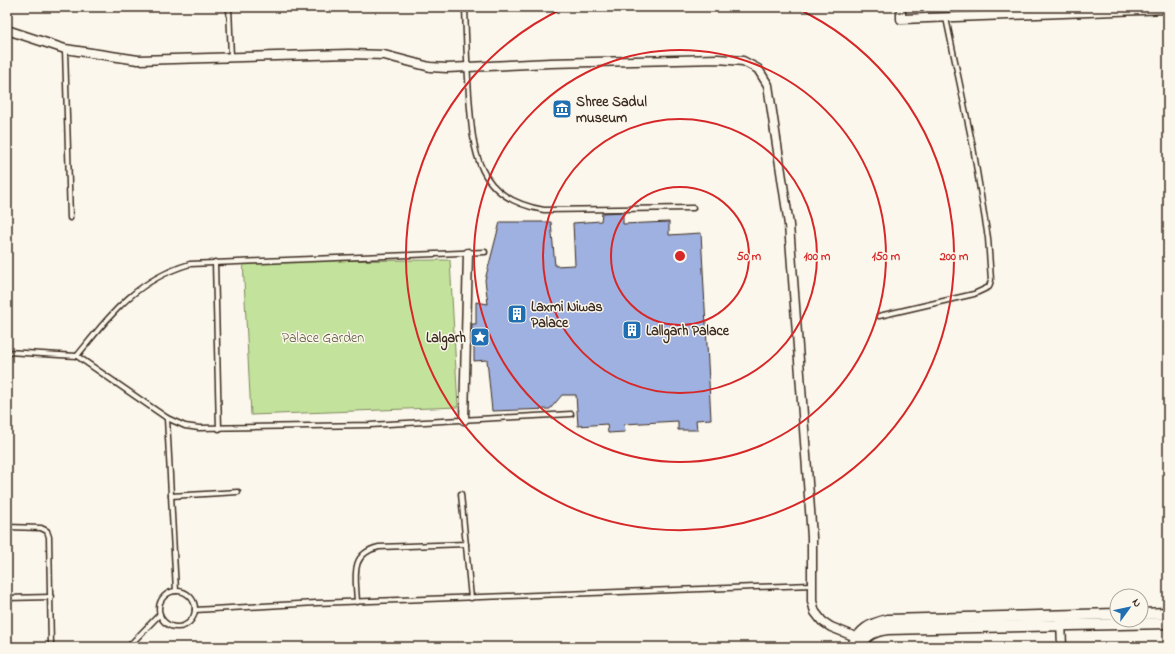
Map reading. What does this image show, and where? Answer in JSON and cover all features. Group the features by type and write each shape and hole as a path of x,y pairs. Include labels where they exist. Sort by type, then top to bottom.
{"street":[{"path":"901,7 901,19 1129,9 1168,9"},
{"path":"7,30 65,49 138,60 349,54 384,55 430,67 467,67 718,59 743,61 758,69 768,85 771,99 789,225 812,529 812,601 814,612 822,621 831,627 856,637"},
{"path":"464,420 468,253"},
{"path":"852,647 856,637 873,623 888,620 1109,614"},
{"path":"1149,614 1168,614"},
{"path":"1060,615 1062,647"},
{"path":"861,647 868,635 875,631 887,628 1168,623"}],"lane":[{"path":"229,7 231,57"},
{"path":"465,7 467,67 472,132 476,154 480,165 501,193 529,207 544,210 694,208"},
{"path":"879,316 974,294 989,287 991,280 988,238 973,147 946,17"},
{"path":"65,49 70,218"},
{"path":"77,356 110,315 147,283 169,270 190,264 486,252"},
{"path":"215,262 219,429"},
{"path":"7,352 77,356 167,418 185,426 219,429 370,425 571,414"},
{"path":"167,418 176,591"},
{"path":"171,496 238,492"},
{"path":"461,494 471,598"},
{"path":"7,527 41,528 47,531 50,537 51,647"},
{"path":"357,602 355,571 362,554 370,549 379,547 466,544"},
{"path":"194,610 357,602 812,585"},
{"path":"176,591 186,594 191,598 194,610 190,621 179,626 167,624 160,614 160,603 162,598 166,594 176,591"},
{"path":"7,598 51,597"},
{"path":"128,647 160,614"}],"green space":[{"name":"Palace Garden","path":"450,260 458,407 251,415 243,261"}],"building":[{"name":"Lallgarh Palace","path":"623,212 623,224 669,222 669,235 701,233 711,419 696,420 697,430 678,430 678,421 624,424 625,432 608,433 607,424 578,426 576,395 562,395 550,409 492,411 487,360 474,361 474,342 471,342 472,324 476,324 476,302 488,304 485,280 500,222 551,222 555,266 575,265 573,223 601,221 602,213"}],"place":[{"name":"Shree Sadul museum","path":"562,109"},
{"name":"Laxmi Niwas Palace","path":"517,314"},
{"name":"Lallgarh Palace","path":"632,330"},
{"name":"Lalgarh","path":"480,337"}]}
